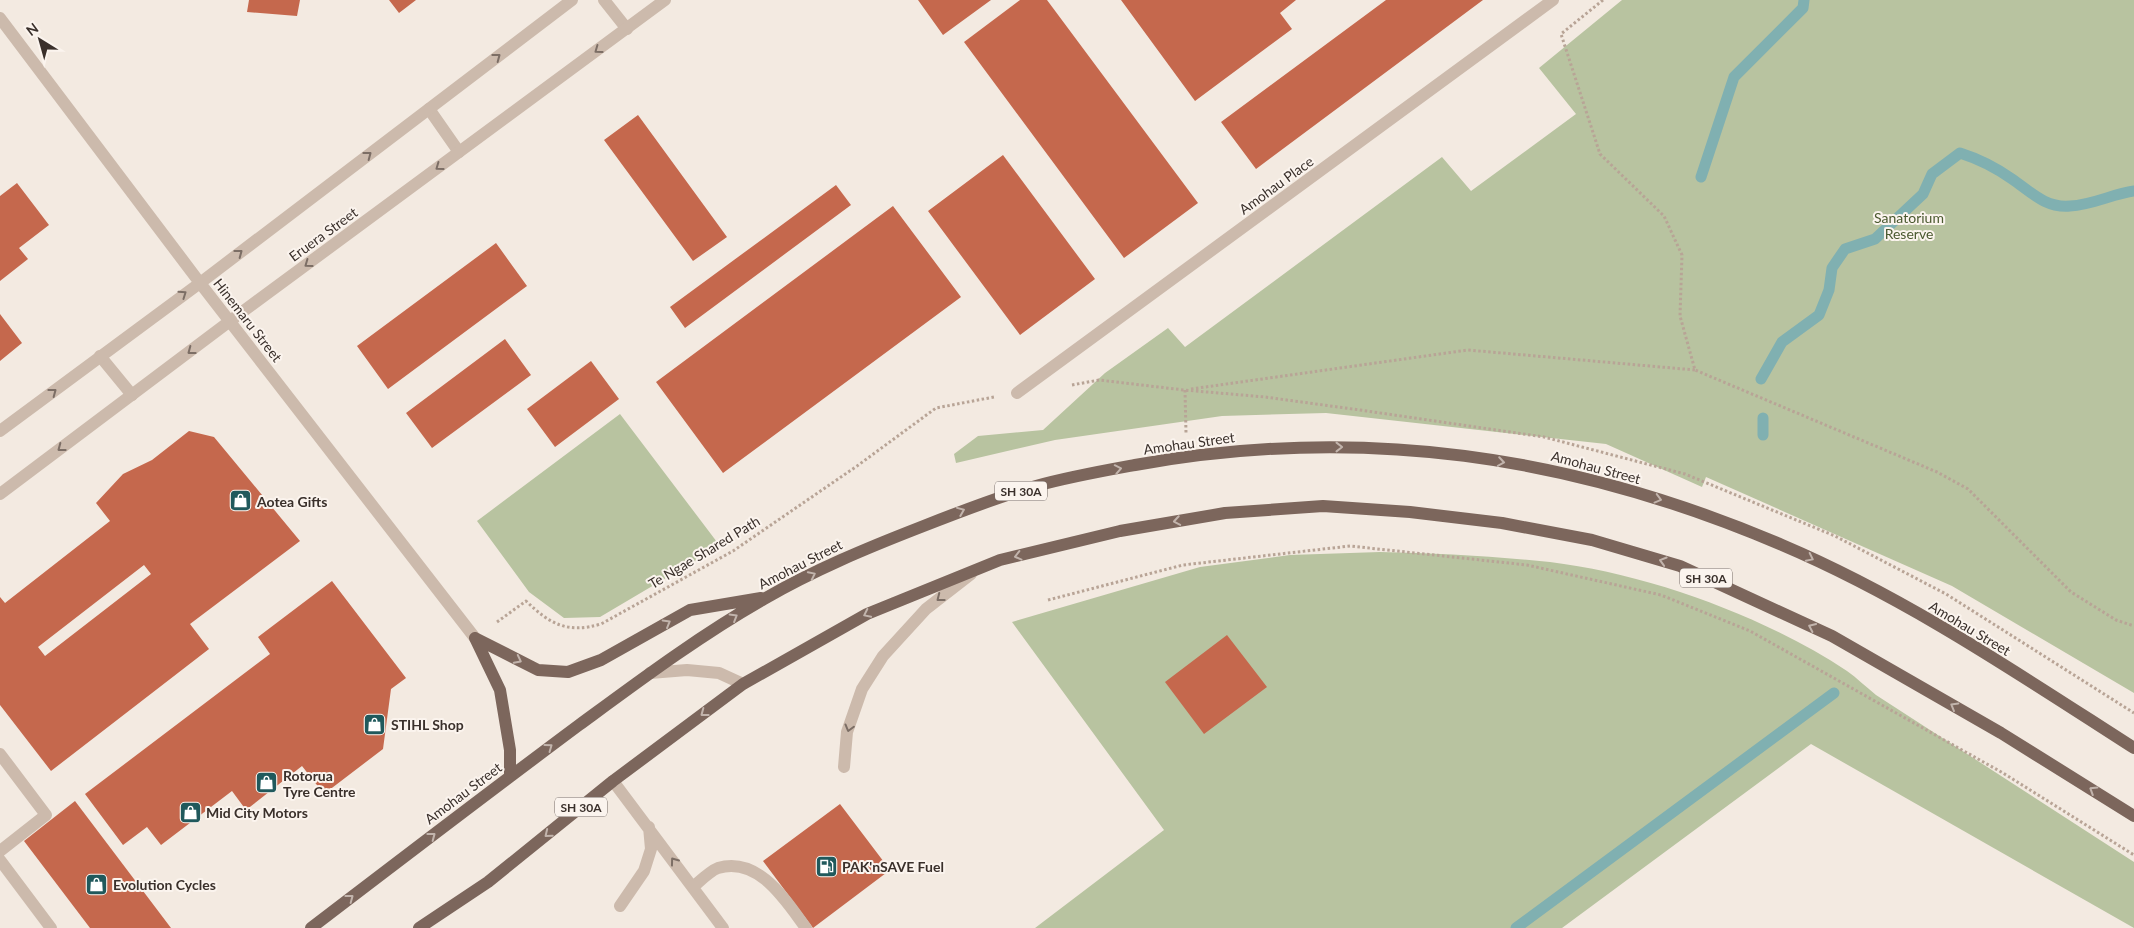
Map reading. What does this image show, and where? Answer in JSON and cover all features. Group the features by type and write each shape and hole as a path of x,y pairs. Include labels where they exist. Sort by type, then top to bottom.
{"main road":[{"name":"Amohau Street","path":"311,928 510,776 650,673 725,622 768,596 860,551 983,503 1040,485 1187,456 1290,447 1367,447 1442,452 1545,469 1683,506 1785,546 1888,596 1997,661 2134,748"},
{"name":"SH 30A","path":"419,928 488,882 613,781 743,684 867,614 1000,560 1120,531 1225,513 1323,506 1410,512 1502,523 1592,540 1680,566 1832,636 2000,733 2134,816"},
{"path":"475,638 538,670 568,672 601,660 690,610 768,596"},
{"path":"475,638 500,690 510,750 510,776"}],"street":[{"path":"0,431 200,283 572,0"},
{"path":"604,0 627,29"},
{"name":"Eruera Street","path":"0,494 230,321 665,0"},
{"name":"Amohau Place","path":"1017,393 1553,0"},
{"name":"Hinemaru Street","path":"0,18 200,283 475,638"},
{"path":"429,109 459,152"},
{"path":"100,356 132,395"},
{"path":"844,767 847,732 862,689 883,656 926,609 978,568"},
{"path":"650,673 687,670 719,673 743,684"},
{"path":"0,754 46,815 0,851"},
{"path":"613,781 723,928"},
{"path":"620,906 644,871 651,849 649,827"},
{"path":"0,860 51,928"},
{"path":"693,887 718,868 745,866 776,888 806,928"}],"path":[{"path":"1603,0 1560,34 1600,154 1664,216 1682,255 1680,316 1695,370"},
{"path":"1187,456 1184,390 1468,350 1695,370 1938,472 1968,489 2071,592 2116,620 2134,626"},
{"name":"Te Ngae Shared Path","path":"498,622 526,601 553,622 568,628 586,628 601,624 733,551 851,470 936,408"},
{"path":"1048,600 1184,564 1350,546 1528,566 1661,596 1750,631 2003,773 2134,855"}],"green space":[{"name":"Sanatorium Reserve","path":"1622,0 2134,0 2134,693 1952,586 1706,477 1702,487 1606,444 1326,413 1222,416 1055,440 956,463 954,454 978,436 1043,430 1105,373 1168,328 1185,347 1442,157 1471,191 1576,114 1539,68"},
{"path":"620,414 720,546 600,617 564,618 529,592 477,521"},
{"path":"1380,552 1507,558 1587,568 1626,576 1704,600 1779,632 1847,671 1876,695 2134,862 2134,928 1811,744 1562,928 1035,928 1164,830 1012,622 1200,567 1290,555"}],"building":[{"path":"249,0 300,0 297,16 247,12"},
{"path":"389,0 416,0 399,13"},
{"path":"918,0 991,0 943,35"},
{"path":"1020,0 1047,0 1198,203 1124,258 964,42"},
{"path":"1121,0 1296,0 1280,13 1292,29 1195,101"},
{"path":"1386,0 1483,0 1256,169 1221,122"},
{"path":"638,115 727,237 693,261 604,140"},
{"path":"1003,155 1095,279 1020,335 928,211"},
{"path":"17,183 49,225 19,248 28,259 0,281 0,196"},
{"path":"836,185 851,205 685,328 670,307"},
{"path":"893,206 961,297 723,473 656,382"},
{"path":"496,243 527,286 388,389 357,346"},
{"path":"0,314 22,343 0,361"},
{"path":"505,339 531,375 432,448 406,413"},
{"path":"591,361 619,399 555,447 527,409"},
{"path":"189,431 214,437 300,541 190,624 209,649 51,771 0,705 0,597 5,603 110,521 96,503 123,474 152,460","holes":["144,565 151,574 45,656 38,647"]},
{"path":"332,581 406,678 391,689 383,749 324,794 302,766 246,810 232,791 161,845 147,827 123,845 85,794 270,654 258,637"},
{"path":"1227,635 1267,687 1204,734 1165,682"},
{"name":"Evolution Cycles","path":"75,801 171,928 90,928 24,841"},
{"name":"PAK'nSAVE Fuel","path":"840,804 890,870 813,928 763,861"}],"waterway":[{"path":"1701,177 1734,77 1803,8 1804,0"},
{"path":"1761,379 1782,342 1819,315 1829,290 1832,268 1845,249 1875,239 1923,194 1932,174 1960,153 1993,167 2046,202 2061,206 2095,202 2134,191"},
{"path":"1763,418 1763,435"},
{"path":"1516,928 1834,693"}],"place":[{"name":"Aotea Gifts","path":"241,501"},
{"name":"STIHL Shop","path":"375,724"},
{"name":"Rotorua Tyre Centre","path":"267,783"},
{"name":"Mid City Motors","path":"190,812"},
{"name":"PAK'nSAVE Fuel","path":"826,866"},
{"name":"Evolution Cycles","path":"97,884"}]}
